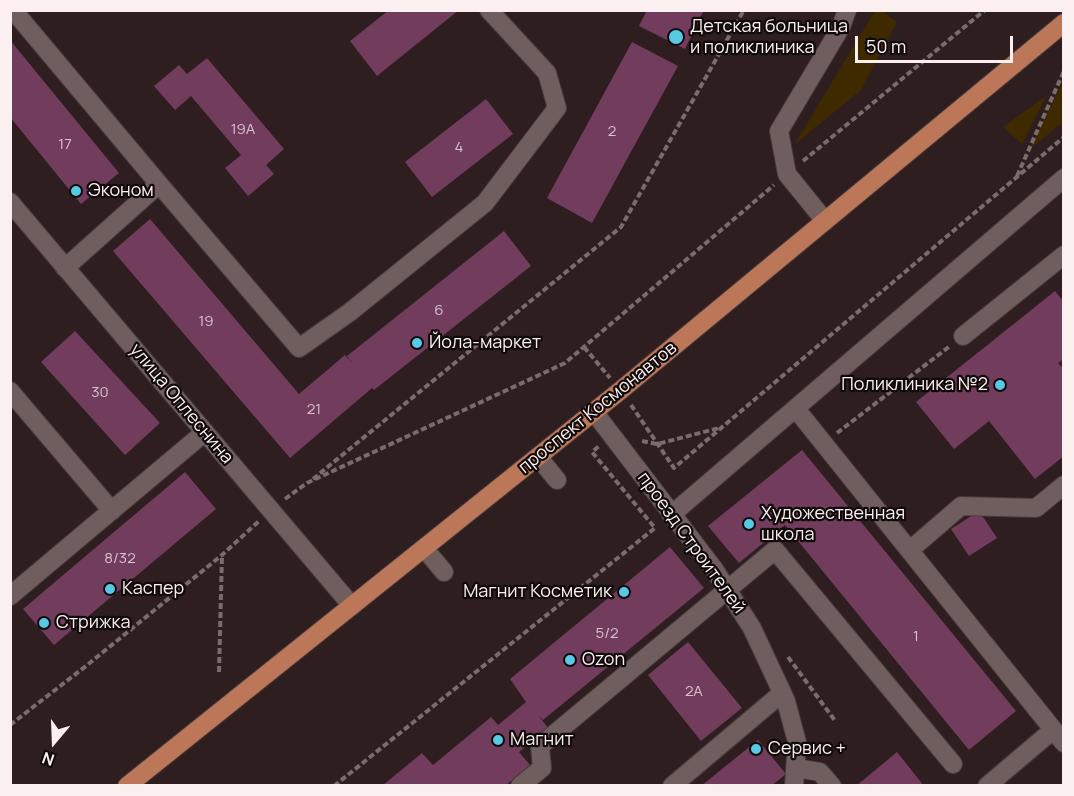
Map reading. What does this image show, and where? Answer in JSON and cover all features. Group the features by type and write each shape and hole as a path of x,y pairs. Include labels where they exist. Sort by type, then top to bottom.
{"main road":[{"name":"проспект Космонавтов","path":"127,786 594,412 1064,23"}],"street":[{"path":"13,10 299,348 350,312 485,203 557,108 547,73 489,10"},
{"path":"825,221 787,174 779,130 841,27 847,10"},
{"path":"671,515 1064,178"},
{"path":"65,268 159,184"},
{"name":"улица Оплеснина","path":"10,202 352,606"},
{"path":"963,336 1064,255"},
{"path":"10,391 112,511"},
{"path":"796,409 1058,737 987,786"},
{"name":"проезд Строителей","path":"594,412 714,569 752,628 782,693 797,742 795,777"},
{"path":"10,596 205,432"},
{"path":"538,457 557,480"},
{"path":"910,550 961,506 1036,508 1064,484"},
{"path":"424,548 444,572"},
{"path":"520,786 542,768 540,746 775,550 953,764"},
{"path":"672,786 782,693"},
{"path":"795,777 820,772 832,786"}],"path":[{"path":"10,725 222,555 271,510 621,227 744,10"},
{"path":"307,483 565,363 787,174 985,10"},
{"path":"1017,177 1064,71"},
{"path":"674,468 1064,137"},
{"path":"824,443 963,336"},
{"path":"334,786 656,528 592,452 612,436 657,444 722,427"},
{"path":"219,672 222,555"},
{"path":"788,656 836,722"}],"shaded area":[{"path":"875,11 882,11 897,22 861,90 794,145"},
{"path":"1063,85 1063,122 1030,149 1061,86"},
{"path":"1046,96 1022,144 1003,127"}],"building":[{"path":"389,10 459,10 377,76 350,41"},
{"name":"Детская больница и поликлиника","path":"647,10 704,10 685,49 639,26"},
{"path":"10,40 119,173 81,204 10,117"},
{"path":"632,42 678,66 592,223 547,198"},
{"path":"207,58 284,149 266,165 274,174 248,196 225,168 241,155 191,96 175,110 154,86 179,65 187,74"},
{"path":"486,99 513,134 432,197 405,162"},
{"path":"150,219 299,394 345,355 353,364 347,356 504,231 531,266 374,390 372,388 290,458 113,251"},
{"name":"Поликлиника №2","path":"1055,291 1064,302 1064,359 1058,363 1064,369 1064,456 1035,479 989,421 954,449 916,402"},
{"path":"75,331 160,423 125,455 41,362"},
{"path":"802,450 1016,711 969,750 785,525 739,563 708,526"},
{"path":"185,472 216,509 54,645 23,609"},
{"path":"979,511 997,538 969,556 951,529"},
{"path":"670,547 704,588 543,720 538,715 548,728 519,752 530,765 505,786 382,786 422,753 433,765 491,717 498,725 526,702 510,679"},
{"path":"688,642 742,708 701,741 648,675"},
{"path":"758,740 786,774 771,786 701,786"},
{"path":"897,752 924,786 856,786"}],"place":[{"name":"Детская больница и поликлиника","path":"676,37"},
{"name":"Эконом","path":"76,191"},
{"name":"Йола-маркет","path":"417,343"},
{"name":"Поликлиника №2","path":"1000,385"},
{"name":"Художественная школа","path":"749,524"},
{"name":"Каспер","path":"110,589"},
{"name":"Магнит Косметик","path":"624,592"},
{"name":"Стрижка","path":"44,623"},
{"name":"Ozon","path":"570,660"},
{"name":"Магнит","path":"498,740"},
{"name":"Сервис +","path":"756,749"}]}
